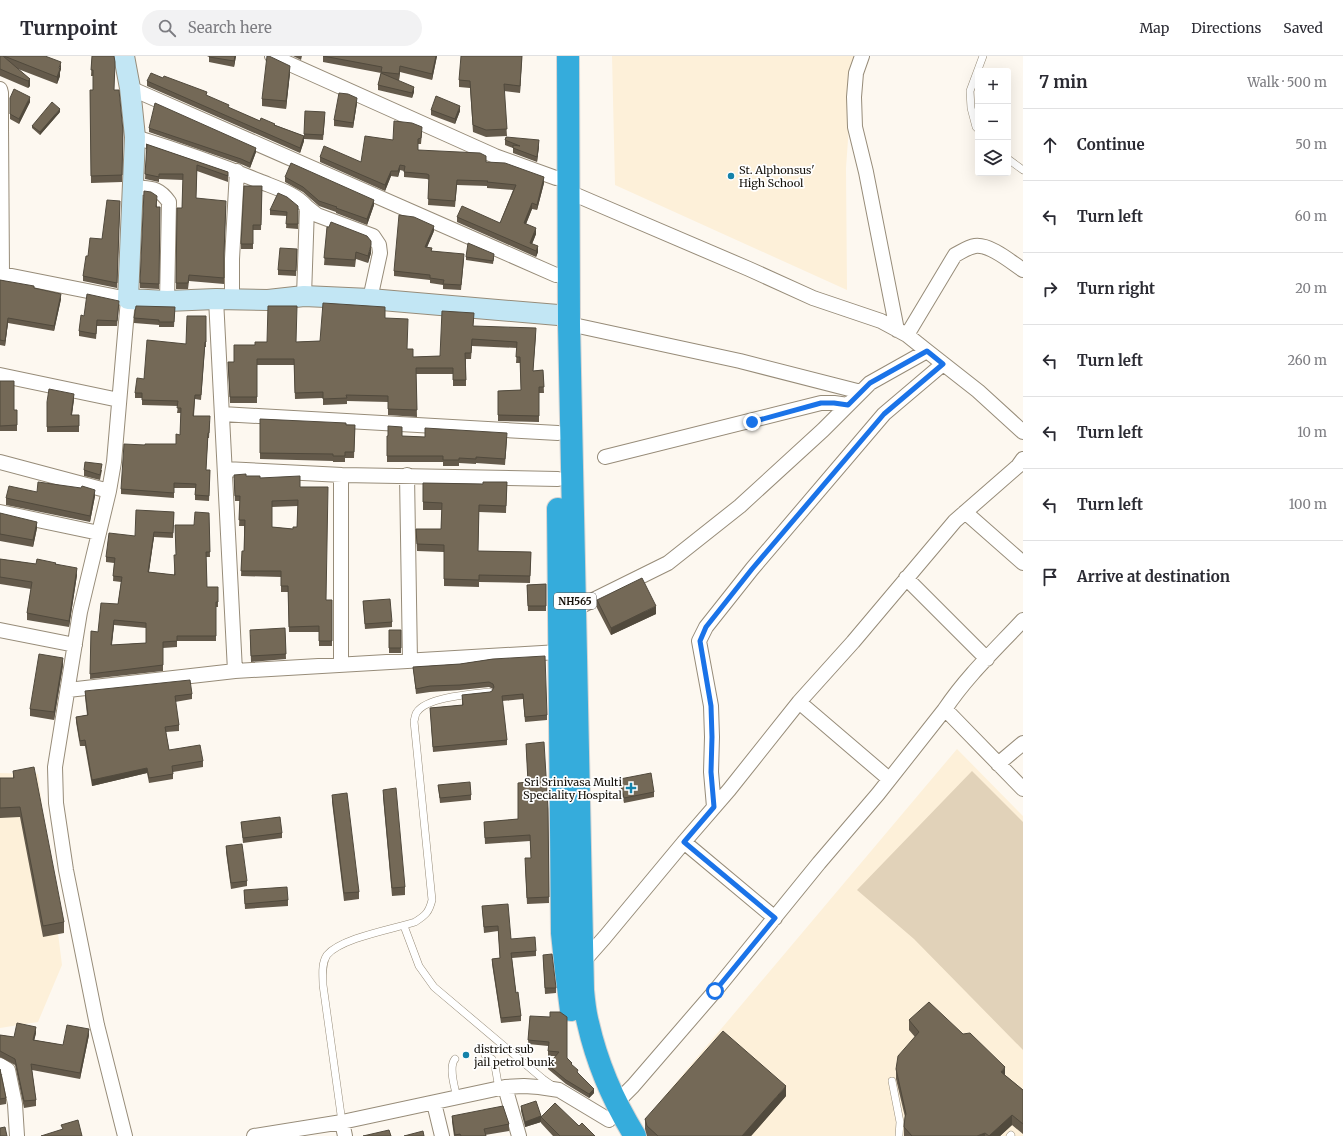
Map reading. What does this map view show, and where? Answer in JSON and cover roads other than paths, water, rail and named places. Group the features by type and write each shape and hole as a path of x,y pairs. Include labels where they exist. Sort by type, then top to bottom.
{"highway":[{"name":"NH565","path":"555,56 563,185 556,275 563,319 558,433 562,933 574,1025 584,1059 614,1120 635,1136"},
{"name":"NH565","path":"568,56 563,185 563,319 575,609 583,990 588,1023 614,1120"}],"street":[{"path":"124,56 130,88 135,137 133,187 130,212 128,299 114,462 109,491 80,612 55,767 56,803 66,870 97,1024 125,1136"},
{"path":"272,56 813,298 881,321 902,332 927,351 978,391 1023,432"},
{"path":"862,56 856,73 854,97 855,127 902,332"},
{"path":"130,88 556,275"},
{"path":"0,89 2,93 1,273 128,299 167,301 268,300 304,296 370,299 563,319 740,361 860,392"},
{"path":"135,137 189,153 237,171 296,196 317,215 373,236 379,245 380,253 370,299"},
{"path":"235,671 222,414 224,300 232,259 237,171"},
{"path":"133,187 153,189 161,192 169,202 167,301"},
{"path":"304,296 307,207"},
{"path":"902,332 955,256 965,249 976,246 991,249 1023,270"},
{"path":"575,609 668,563 740,506 870,383 927,351"},
{"path":"714,807 711,772 711,706 700,641 706,627 752,569 884,414 943,364"},
{"path":"0,375 119,400"},
{"path":"605,458 821,403 848,405"},
{"path":"222,414 558,433"},
{"path":"0,462 109,491"},
{"path":"582,963 714,807 800,702 853,642 954,521 1021,465"},
{"path":"225,470 342,475 408,475 558,479"},
{"path":"341,665 342,475"},
{"path":"408,475 410,661"},
{"path":"0,512 99,533"},
{"path":"965,512 1023,563"},
{"path":"906,578 987,659"},
{"path":"254,1136 294,1133 502,1088 524,1086 559,1090 614,1120 633,1086 715,991 819,863 890,779 945,709 953,696 1023,620"},
{"path":"0,630 75,646"},
{"path":"68,690 235,671 559,652"},
{"path":"800,702 890,779"},
{"path":"945,709 1022,788"},
{"path":"998,764 1023,742"},
{"path":"684,842 775,918"},
{"path":"0,1065 8,1070 15,1104 17,1136"},
{"path":"502,1088 519,1136"},
{"path":"434,1103 442,1136"},
{"path":"342,1122 345,1136"}],"lane":[{"path":"975,123 971,108 970,91 983,56"},
{"path":"1011,161 1023,170"},
{"path":"342,1122 323,985 322,967 327,956 337,947 348,941 415,922 425,916 430,909 432,900 414,721 417,712 425,706 443,698 489,692"},
{"path":"404,926 419,966 434,988 543,1079 559,1090"},
{"path":"485,1055 492,1059 502,1088"},
{"path":"455,1059 452,1062 452,1069 457,1098"},
{"path":"892,1081 900,1122 899,1136"}],"place":[{"name":"St. Alphonsus' High School","path":"731,176"},
{"name":"Sri Srinivasa Multi Speciality Hospital","path":"631,788"},
{"name":"district sub jail petrol bunk","path":"466,1055"}]}
